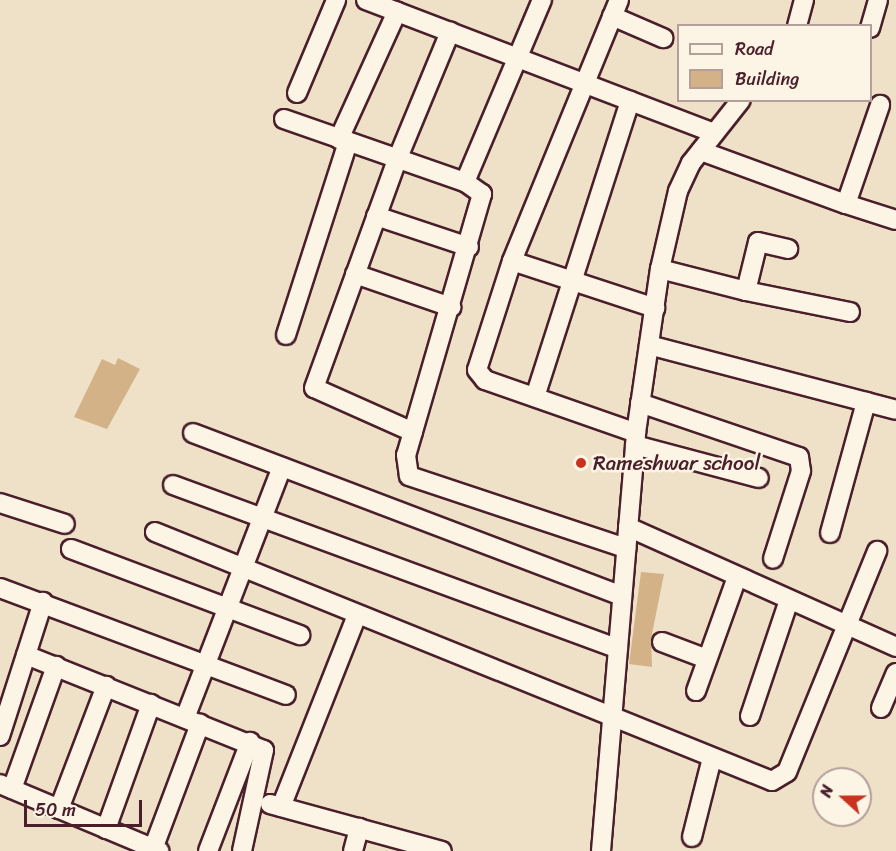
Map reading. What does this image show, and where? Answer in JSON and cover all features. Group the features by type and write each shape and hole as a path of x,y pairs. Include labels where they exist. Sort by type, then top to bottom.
{"street":[{"path":"297,93 336,0"},
{"path":"366,0 715,133"},
{"path":"465,182 542,0"},
{"path":"798,24 804,0"},
{"path":"871,24 878,0"},
{"path":"663,38 615,8 512,261 477,370 485,380 535,397 636,439 759,478"},
{"path":"286,334 343,141 397,12"},
{"path":"413,432 314,388 397,160 450,32"},
{"path":"535,397 630,101"},
{"path":"602,851 621,595 636,439 660,269 678,192 701,151 739,102"},
{"path":"846,204 880,105"},
{"path":"284,119 465,182 482,194 469,247 413,432 405,466 409,476 626,548"},
{"path":"701,151 896,220"},
{"path":"376,216 469,247"},
{"path":"746,291 758,242 788,249"},
{"path":"512,261 655,308"},
{"path":"660,269 746,291 850,312"},
{"path":"356,274 451,307"},
{"path":"649,345 896,410"},
{"path":"830,532 866,402"},
{"path":"640,403 799,457 801,471 773,559"},
{"path":"193,433 621,595"},
{"path":"56,666 6,786 106,829 120,844 156,850 193,721 207,662 282,467"},
{"path":"173,485 618,649"},
{"path":"0,503 65,524"},
{"path":"628,528 896,647"},
{"path":"155,532 612,719 771,781 787,772 877,551"},
{"path":"71,549 227,610 300,635"},
{"path":"696,691 737,576"},
{"path":"0,588 207,662 286,694"},
{"path":"750,716 789,600"},
{"path":"0,736 43,602"},
{"path":"281,807 357,615"},
{"path":"662,642 707,660"},
{"path":"26,655 250,742 266,755 242,851"},
{"path":"881,708 896,674"},
{"path":"59,809 106,686"},
{"path":"106,829 151,704"},
{"path":"208,851 250,742"},
{"path":"692,837 712,758"},
{"path":"256,801 442,851"},
{"path":"353,851 358,828"}],"building":[{"path":"118,358 140,369 107,429 74,417 102,359 115,365"},
{"path":"641,572 664,574 651,639 652,667 629,664"}],"place":[{"name":"Rameshwar school","path":"581,463"}]}
